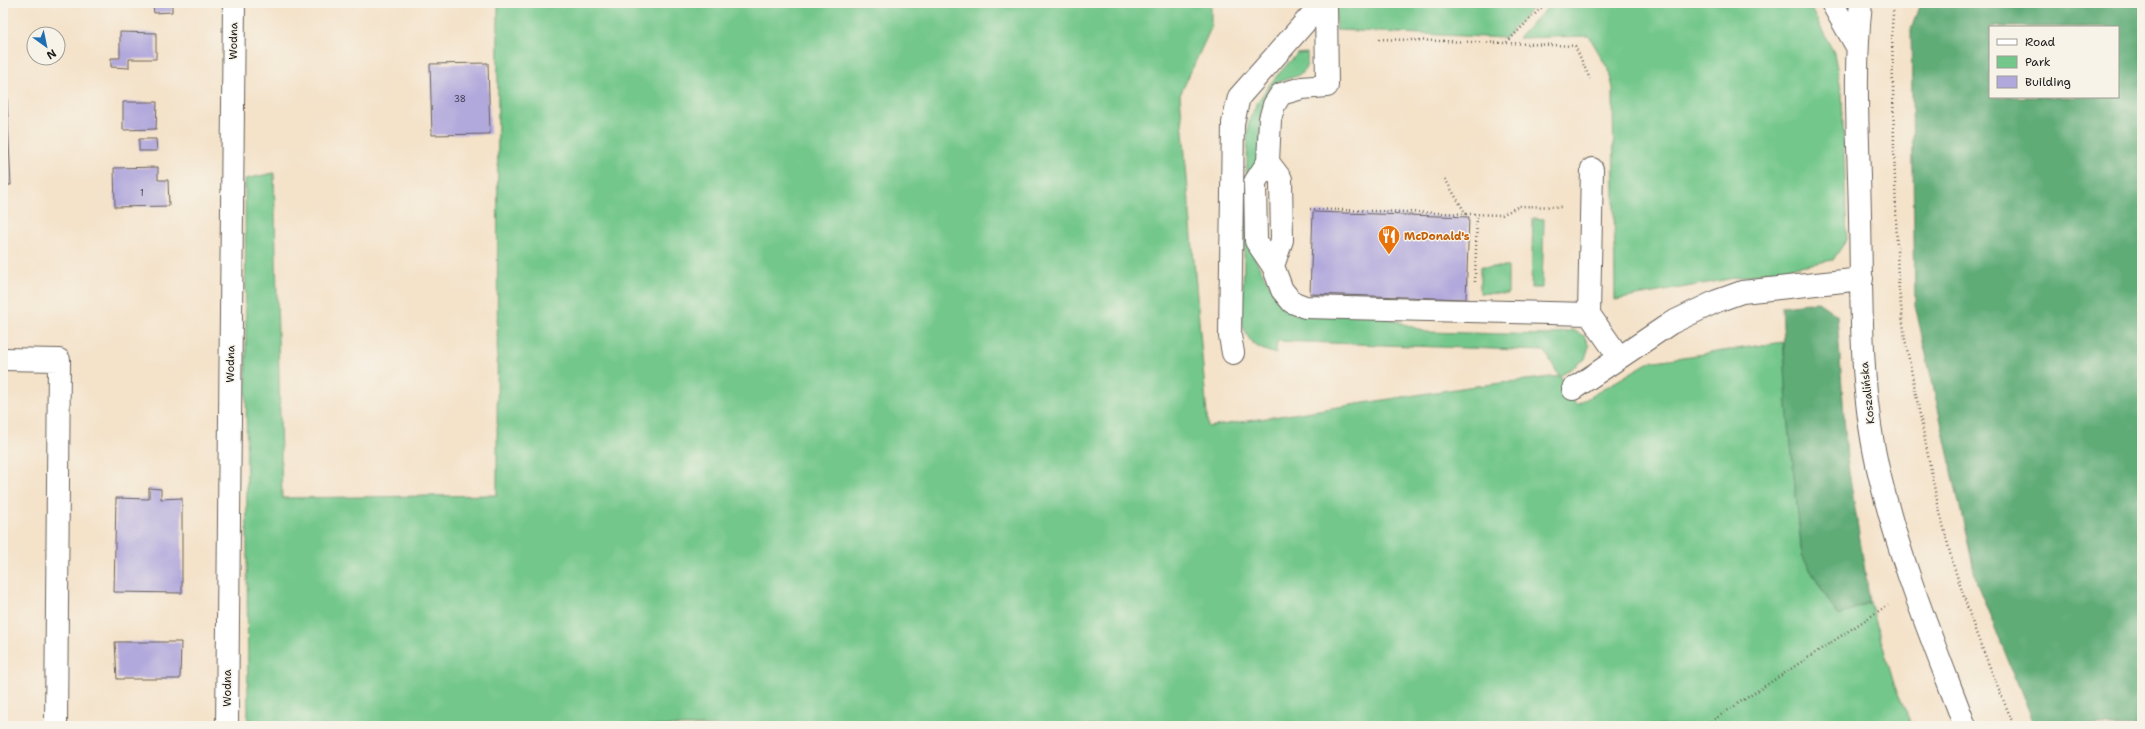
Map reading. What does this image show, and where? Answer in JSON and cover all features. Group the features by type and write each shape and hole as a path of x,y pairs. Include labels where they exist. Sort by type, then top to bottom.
{"street":[{"name":"Wodna","path":"227,726 234,3"},
{"path":"1233,353 1230,336 1233,131 1239,98 1315,11 1318,3"},
{"path":"1326,3 1327,86 1302,88 1281,94 1274,105 1270,119 1268,162 1255,182 1256,241 1273,266 1282,290 1292,302 1305,307 1589,314"},
{"name":"Koszalińska","path":"1832,3 1856,45"},
{"name":"Koszalińska","path":"1861,3 1856,45 1864,355 1872,433 1879,475 1895,533 1965,726"},
{"path":"1592,169 1589,314 1619,357"},
{"path":"1573,389 1671,323 1717,301 1742,292 1862,279"},
{"path":"3,359 59,360 56,726"}],"path":[{"path":"1506,43 1546,3"},
{"path":"1894,3 1892,26 1898,281 1905,339 1936,496 1952,560 1976,633 2014,726"},
{"path":"1379,39 1575,46 1590,79"},
{"path":"1445,179 1466,214"},
{"path":"1303,209 1502,215 1519,206 1591,208"},
{"path":"1475,288 1477,214"},
{"path":"1704,726 1914,588"}],"green space":[{"path":"498,3 1211,3 1211,28 1180,95 1208,427 1468,387 1559,376 1545,351 1277,341 1276,354 1258,347 1247,336 1242,323 1248,124 1257,104 1268,86 1297,54 1307,53 1307,64 1304,71 1293,78 1278,82 1272,86 1267,93 1262,108 1260,169 1251,246 1256,261 1274,293 1383,316 1426,332 1548,335 1573,330 1584,336 1589,346 1585,359 1560,376 1576,405 1649,362 1783,342 1802,556 1838,616 1870,602 1894,684 1912,726 248,726 245,179 274,173 282,498 497,495"},
{"path":"1335,3 1537,3 1505,38 1336,30"},
{"path":"1552,3 1808,3 1834,53 1842,93 1847,239 1833,260 1615,300 1613,88 1608,69 1589,36 1518,38"},
{"path":"1920,3 2142,3 2142,726 2035,726 1977,584 1915,305 1911,30"},
{"path":"1533,218 1544,219 1542,288 1531,288"},
{"path":"1480,267 1508,267 1508,294 1480,293"},
{"path":"1818,302 1837,315 1847,459 1870,602 1838,616 1802,556 1787,406 1782,306"}],"building":[{"path":"120,3 172,3 172,12 154,13 153,7 120,6"},
{"path":"120,32 156,33 156,59 129,59 129,68 111,67 111,58 120,58"},
{"path":"488,63 490,134 432,135 430,64"},
{"path":"3,78 6,78 11,185 3,185"},
{"path":"123,102 157,102 156,129 123,130"},
{"path":"139,139 156,139 157,151 139,151"},
{"path":"158,167 158,180 168,180 169,206 115,207 114,168"},
{"name":"McDonald's","path":"1313,212 1469,217 1466,299 1310,294"},
{"path":"149,488 161,489 161,499 182,498 182,593 114,592 116,498 149,499"},
{"path":"115,642 181,642 180,679 117,679"}],"place":[{"name":"McDonald's","path":"1389,256"}]}
